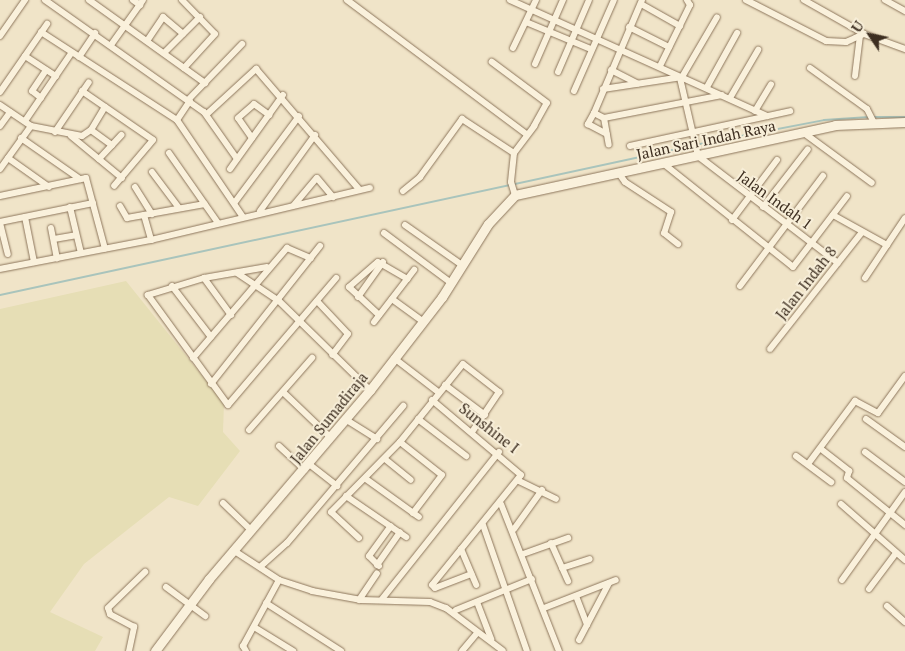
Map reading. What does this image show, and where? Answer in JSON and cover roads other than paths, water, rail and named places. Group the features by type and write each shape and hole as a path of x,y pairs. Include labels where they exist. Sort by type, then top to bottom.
{"street":[{"path":"0,36 25,0"},
{"path":"45,0 95,33 207,114 237,160"},
{"path":"89,0 205,83"},
{"path":"111,45 141,2 132,0"},
{"path":"182,0 216,34 184,68"},
{"path":"347,0 526,134"},
{"path":"510,0 530,12 575,30 618,52 660,66 766,116"},
{"path":"513,48 536,0"},
{"path":"535,64 552,21 563,0"},
{"path":"558,72 570,40 589,0"},
{"path":"574,91 614,0"},
{"path":"660,66 690,5 686,0"},
{"path":"746,0 826,41 862,36"},
{"path":"804,0 862,36 905,49"},
{"path":"885,0 905,11"},
{"path":"607,134 588,124 629,27 642,2 680,26"},
{"path":"164,53 200,17"},
{"path":"698,154 682,77 718,17"},
{"path":"147,41 163,18 183,34"},
{"path":"526,22 591,49"},
{"path":"0,92 47,24"},
{"path":"629,27 669,47"},
{"path":"41,32 177,120 235,202 243,217"},
{"path":"707,87 737,32"},
{"path":"79,56 95,33"},
{"path":"854,76 862,36"},
{"path":"177,120 189,100 242,44"},
{"path":"730,98 758,50"},
{"path":"0,169 21,138 41,98 72,52"},
{"path":"25,56 56,76"},
{"path":"492,62 547,103 514,153 511,182 514,193"},
{"path":"207,114 254,68 283,95 359,189"},
{"path":"810,68 873,119"},
{"path":"41,98 32,91 46,70"},
{"path":"610,70 638,84"},
{"path":"603,89 682,77"},
{"path":"55,132 89,82"},
{"path":"755,111 771,84"},
{"path":"82,91 153,142 114,186"},
{"path":"230,169 283,95"},
{"path":"594,113 604,118 722,95"},
{"path":"252,138 238,118 254,104 269,115"},
{"path":"0,105 28,123 71,136 122,178"},
{"path":"71,136 91,130 105,107"},
{"path":"630,146 694,136 790,111"},
{"path":"0,126 10,112"},
{"path":"235,202 299,116"},
{"path":"604,118 609,145"},
{"path":"403,191 420,177 462,119 514,153"},
{"name":"Jalan Sari Indah Raya","path":"514,193 664,164 698,154 873,119 905,122"},
{"path":"91,130 112,144"},
{"path":"804,133 872,182"},
{"path":"99,160 121,135"},
{"path":"260,212 315,135"},
{"path":"21,138 80,179"},
{"path":"763,207 808,149"},
{"path":"169,153 218,223"},
{"name":"Jalan Indah 1","path":"698,154 748,198 788,224 838,263"},
{"path":"8,158 48,187"},
{"path":"732,220 778,160"},
{"path":"664,164 769,251 792,267 797,264 848,196"},
{"path":"152,172 179,208"},
{"path":"618,172 625,182 671,212 664,233 678,244"},
{"path":"740,286 769,251 823,176"},
{"path":"294,205 317,178 333,197"},
{"path":"0,196 80,179 88,179 105,248"},
{"path":"135,187 152,214"},
{"path":"0,269 151,240 260,212 370,188"},
{"name":"Jalan Sumadiraja","path":"155,651 189,604 307,467 344,419 370,390 451,282 488,224 514,193"},
{"path":"8,254 3,244 0,223 93,203"},
{"path":"120,206 127,218 205,204"},
{"path":"70,207 81,253"},
{"path":"144,215 151,240"},
{"path":"833,215 886,246"},
{"path":"25,217 34,262"},
{"path":"865,278 905,218"},
{"path":"405,225 462,265"},
{"path":"51,228 58,258"},
{"name":"Jalan Indah 8","path":"770,349 862,232"},
{"path":"384,233 451,282"},
{"path":"54,239 76,235"},
{"path":"211,384 279,301 320,246"},
{"path":"193,358 231,315 257,283 267,267 289,247 311,258"},
{"path":"358,296 383,262"},
{"path":"379,315 348,287 375,263 383,262 407,279"},
{"path":"267,267 204,278 172,286 148,296 211,384 230,405 297,321 336,278"},
{"path":"374,322 414,270"},
{"path":"236,273 257,283 279,301 297,321 370,390"},
{"path":"204,278 231,315"},
{"path":"172,286 211,338"},
{"path":"392,299 422,321"},
{"path":"317,301 348,334 332,355"},
{"path":"249,430 312,358"},
{"path":"394,358 438,392"},
{"path":"359,538 330,514 385,459 438,392 465,364 499,392 472,432"},
{"path":"808,464 855,401 878,413 905,376"},
{"path":"445,384 485,415"},
{"path":"283,392 331,438"},
{"name":"Sunshine I","path":"432,400 517,467 519,481"},
{"path":"260,568 337,486 403,406"},
{"path":"344,419 377,439"},
{"path":"418,419 466,456"},
{"path":"866,419 902,441 905,447"},
{"path":"366,479 416,515 442,475 400,442"},
{"path":"279,446 337,486"},
{"path":"821,449 849,470 847,478 905,525"},
{"path":"382,598 499,452"},
{"path":"865,452 905,482"},
{"path":"796,456 831,482"},
{"path":"385,459 411,480"},
{"path":"470,574 435,588 432,585 519,481 542,490 556,499"},
{"path":"514,529 542,490"},
{"path":"842,580 905,492"},
{"path":"346,496 403,535 378,568 358,600"},
{"path":"223,503 251,530"},
{"path":"501,504 514,529 559,651"},
{"path":"841,504 905,560"},
{"path":"483,525 527,651"},
{"path":"378,568 370,556 391,526"},
{"path":"523,554 568,538"},
{"path":"551,543 568,580"},
{"path":"461,549 476,585"},
{"path":"234,550 279,580 358,600 382,598 446,608 503,651"},
{"path":"869,588 896,553"},
{"path":"562,568 590,559"},
{"path":"129,651 134,627 110,614 108,608 145,572"},
{"path":"456,610 506,592 532,579"},
{"path":"246,651 243,646 279,580"},
{"path":"544,608 616,580"},
{"path":"579,640 609,583"},
{"path":"166,587 205,616"},
{"path":"576,596 587,625"},
{"path":"477,602 491,640"},
{"path":"266,603 342,651"},
{"path":"886,606 905,622"},
{"path":"254,627 294,651"},
{"path":"462,651 477,633"}],"waterway":[{"path":"0,295 705,143 824,120 869,117"},
{"path":"874,117 905,117"}]}
